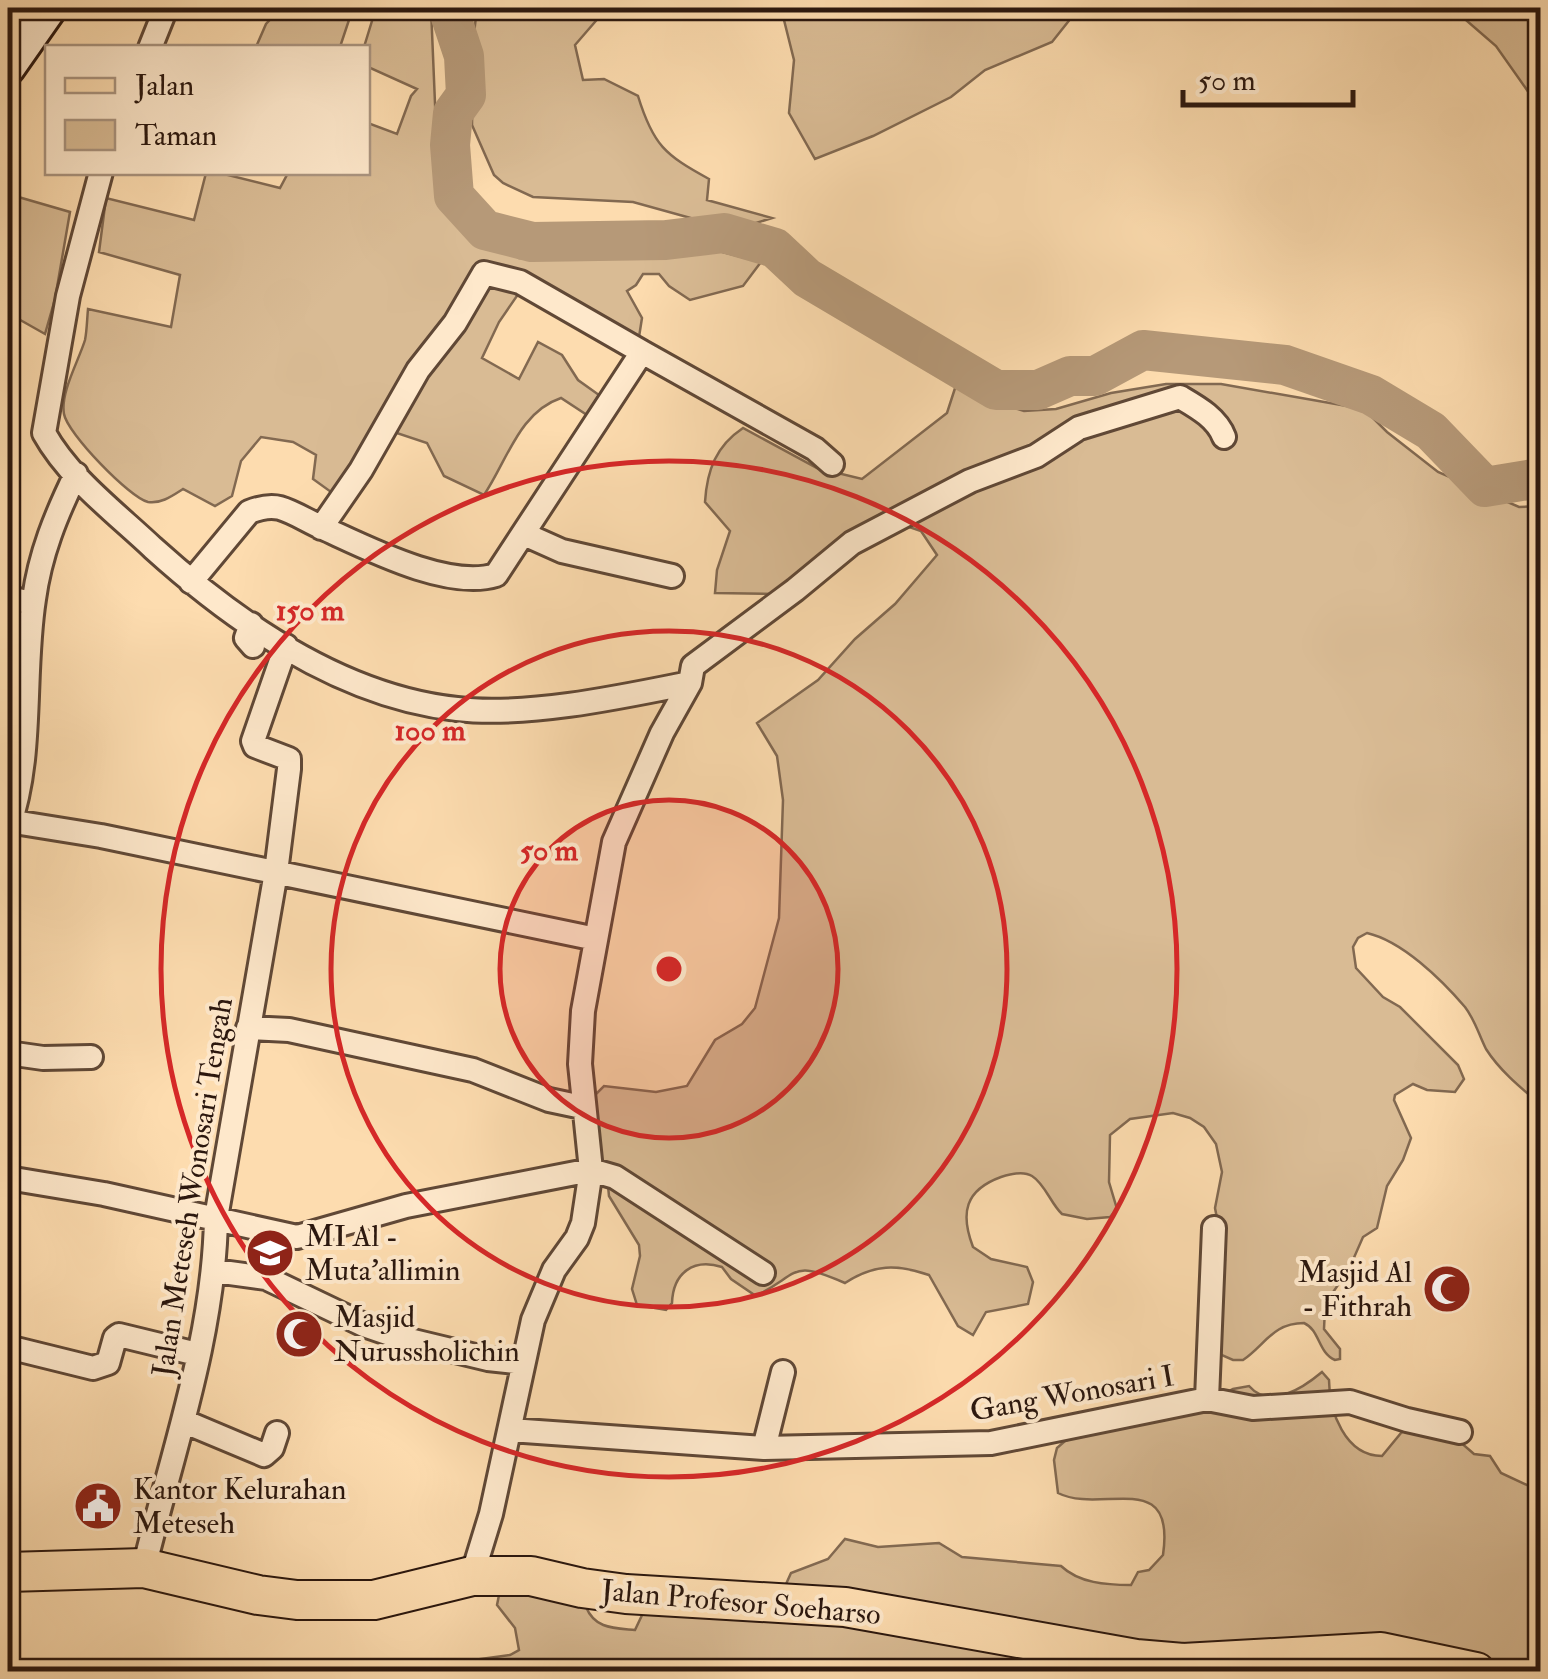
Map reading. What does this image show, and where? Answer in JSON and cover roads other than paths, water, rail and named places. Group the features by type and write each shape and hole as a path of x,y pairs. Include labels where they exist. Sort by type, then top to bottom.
{"main road":[{"path":"8,68 50,8"},
{"name":"Jalan Profesor Soeharso","path":"8,1572 144,1568 296,1600 374,1600 472,1576 531,1576 626,1594 845,1608 1136,1659 1183,1663 1382,1652 1476,1672"}],"street":[{"path":"151,45 166,8"},
{"path":"100,175 68,296 44,433 76,474 252,635 286,646 349,680 394,697 458,710 518,709 630,696 690,683"},
{"path":"321,528 418,370 455,323 462,305 484,274 520,282 814,449 832,464"},
{"path":"191,582 249,512 262,506 280,508 418,567 468,578 496,575 642,352"},
{"path":"472,1576 492,1514 533,1320 554,1270 584,1223 591,1170 580,1064 584,1011 614,842 662,734 690,683 693,666 852,543 970,481 1036,456 1078,428 1180,396 1203,410 1224,437"},
{"path":"76,474 46,539 33,603 22,772 8,824 276,872 596,938"},
{"path":"524,534 562,551 672,576"},
{"path":"8,598 33,603"},
{"name":"Jalan Meteseh Wonosari Tengah","path":"144,1568 183,1422 216,1270 216,1218 276,872 290,762 255,746 253,741 286,646"},
{"path":"248,1028 289,1030 474,1070 549,1100 582,1107"},
{"path":"8,1053 44,1058 90,1057"},
{"path":"8,1178 104,1194 296,1236 406,1206 591,1170 615,1178 763,1273"},
{"path":"1207,1399 1214,1228"},
{"path":"216,1270 266,1278 364,1325 405,1339 523,1363"},
{"path":"8,1347 93,1368 108,1363 119,1334 198,1354"},
{"path":"764,1448 783,1372"},
{"name":"Gang Wonosari I","path":"510,1430 764,1448 992,1443 1207,1399 1253,1408 1350,1402 1460,1432"},
{"path":"183,1422 264,1455 272,1448 277,1434"}],"waterway":[{"path":"448,8 464,56 466,95 453,113 450,145 454,196 485,230 532,242 666,240 724,233 775,248 807,278 996,390 1038,390 1070,376 1095,376 1143,350 1285,365 1371,395 1431,431 1485,487 1540,478"},
{"path":"725,1672 762,1663 798,1672"}],"place":[{"name":"MI Al - Muta'allimin","path":"270,1253"},
{"name":"Masjid Al - Fithrah","path":"1447,1289"},
{"name":"Masjid Nurussholichin","path":"299,1334"},
{"name":"Kantor Kelurahan Meteseh","path":"98,1506"}]}
